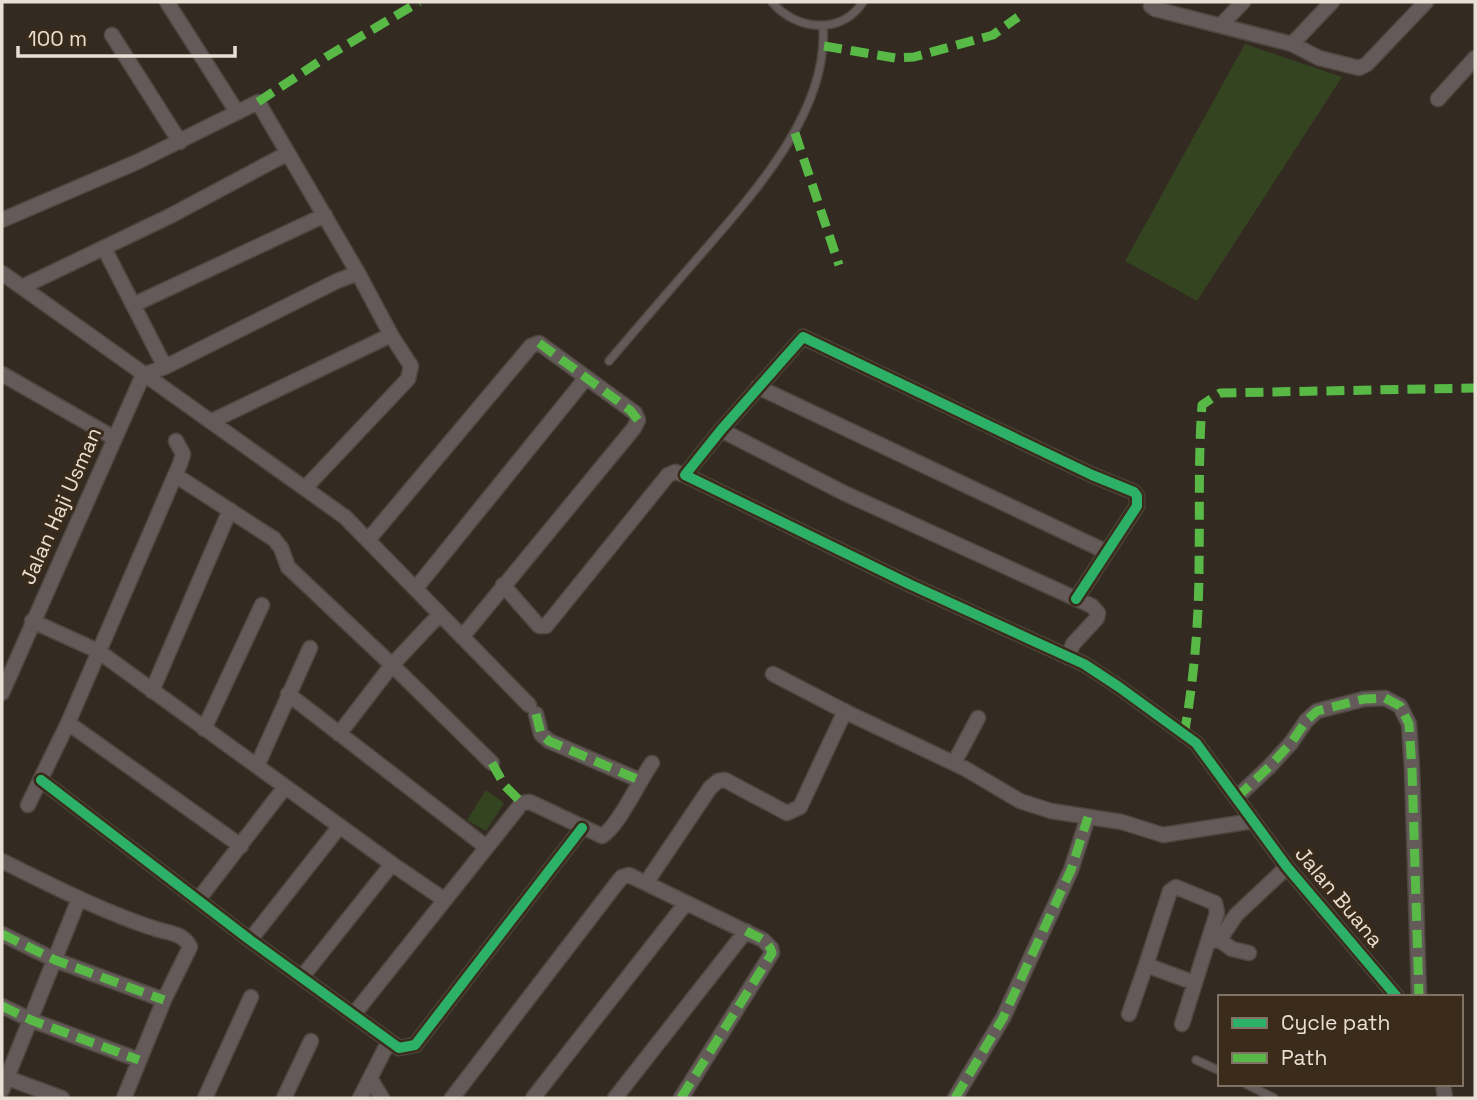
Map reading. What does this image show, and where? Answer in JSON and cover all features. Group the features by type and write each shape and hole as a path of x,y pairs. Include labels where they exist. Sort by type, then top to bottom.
{"street":[{"path":"167,2 237,111"},
{"path":"1153,2 1155,9 1222,24 1292,44 1319,58 1363,67 1426,2"},
{"path":"1222,24 1243,2"},
{"path":"1292,44 1332,2"},
{"path":"112,35 180,142"},
{"path":"1438,99 1475,58"},
{"path":"2,220 180,142 258,102 411,366 408,379 306,487"},
{"path":"22,287 170,216 288,153"},
{"path":"133,305 325,215"},
{"path":"104,248 165,367"},
{"path":"2,273 345,517 533,710 541,734 549,741 639,780"},
{"path":"143,375 165,367 358,273"},
{"path":"212,421 391,335"},
{"path":"503,585 532,620 539,626 546,626 668,475 675,472 685,475 803,337 1092,475 1134,492 1137,506 1076,599"},
{"path":"368,540 531,346 539,343 630,410 638,420 462,637"},
{"path":"2,374 114,438"},
{"name":"Jalan Haji Usman","path":"2,693 143,375"},
{"path":"416,588 586,378"},
{"path":"758,387 1107,552"},
{"path":"721,430 844,493 1092,606 1098,612 1097,618 1073,644 1068,657"},
{"path":"28,805 68,723 175,475 183,454 176,441"},
{"path":"175,475 274,539 281,548 288,567 492,764"},
{"name":"Jalan Buana","path":"685,475 909,584 1084,664 1196,743 1287,867 1395,995"},
{"path":"152,691 230,510"},
{"path":"204,729 262,605"},
{"path":"339,734 392,665 440,614"},
{"path":"32,621 97,651 445,900"},
{"path":"257,766 310,648"},
{"path":"773,674 954,763 1020,800 1051,811 1122,822 1163,835 1253,821"},
{"path":"288,694 485,846"},
{"path":"1236,798 1269,767 1317,711 1364,699 1385,698 1401,706 1409,724 1419,995"},
{"path":"646,883 710,788 718,781 725,780 787,813 800,807 845,711"},
{"path":"954,763 978,718"},
{"path":"68,723 241,846"},
{"path":"354,1014 485,846 522,803 530,802 602,836 610,830 652,763"},
{"path":"41,780 250,940 399,1048 415,1045 582,828"},
{"path":"198,900 285,787"},
{"path":"955,1098 1003,1018 1071,870 1088,817"},
{"path":"250,940 340,826"},
{"path":"2,861 79,899 155,929 173,932 190,944 124,1098"},
{"path":"302,977 392,864"},
{"path":"1214,939 1262,888 1287,867"},
{"path":"452,1098 622,877 629,875 763,940 771,948 772,953 681,1098"},
{"path":"1129,1014 1166,898 1176,887 1212,901 1217,906 1214,939 1182,1024"},
{"path":"62,1098 3,1081 31,1020 79,899"},
{"path":"533,1098 686,902"},
{"path":"615,1098 746,932"},
{"path":"2,934 55,960 164,1000"},
{"path":"1214,939 1232,949 1248,953"},
{"path":"1146,965 1195,984"},
{"path":"205,1098 251,997"},
{"path":"2,1006 31,1020 139,1060"},
{"path":"284,1098 312,1041"},
{"path":"360,1098 388,1041"},
{"path":"370,1078 383,1098"}],"lane":[{"path":"772,2 781,13 801,24 822,26 843,20 863,2"},
{"path":"609,361 747,200 794,132 817,75 824,46 822,26"},
{"path":"1196,1060 1218,1071"},
{"path":"1250,1086 1274,1098"}],"green space":[{"path":"1245,44 1342,77 1197,301 1125,261"},
{"path":"486,790 504,803 486,831 467,820"}],"marked path":[{"path":"258,102 326,57 419,2"},
{"path":"824,46 895,58 914,57 993,35 1018,17"},
{"path":"795,133 839,265"},
{"path":"539,343 630,410 638,420"},
{"path":"1184,735 1198,608 1202,405 1220,393 1475,388"},
{"path":"1236,798 1269,767 1317,711 1364,699 1385,698 1400,706 1409,724 1412,769 1419,995"},
{"path":"536,714 541,734 549,741 639,780"},
{"path":"492,763 505,786 522,803"},
{"path":"955,1098 1003,1018 1071,870 1088,817"},
{"path":"681,1098 772,953 765,942 746,931"},
{"path":"2,934 55,960 164,1000"},
{"path":"2,1006 31,1020 139,1060"}],"cycle path":[{"path":"1076,599 1137,506 1134,492 1092,475 803,337 685,475 909,584 1084,664 1196,743 1287,867 1395,995"},
{"path":"41,780 250,940 399,1048 415,1045 582,828"}]}
